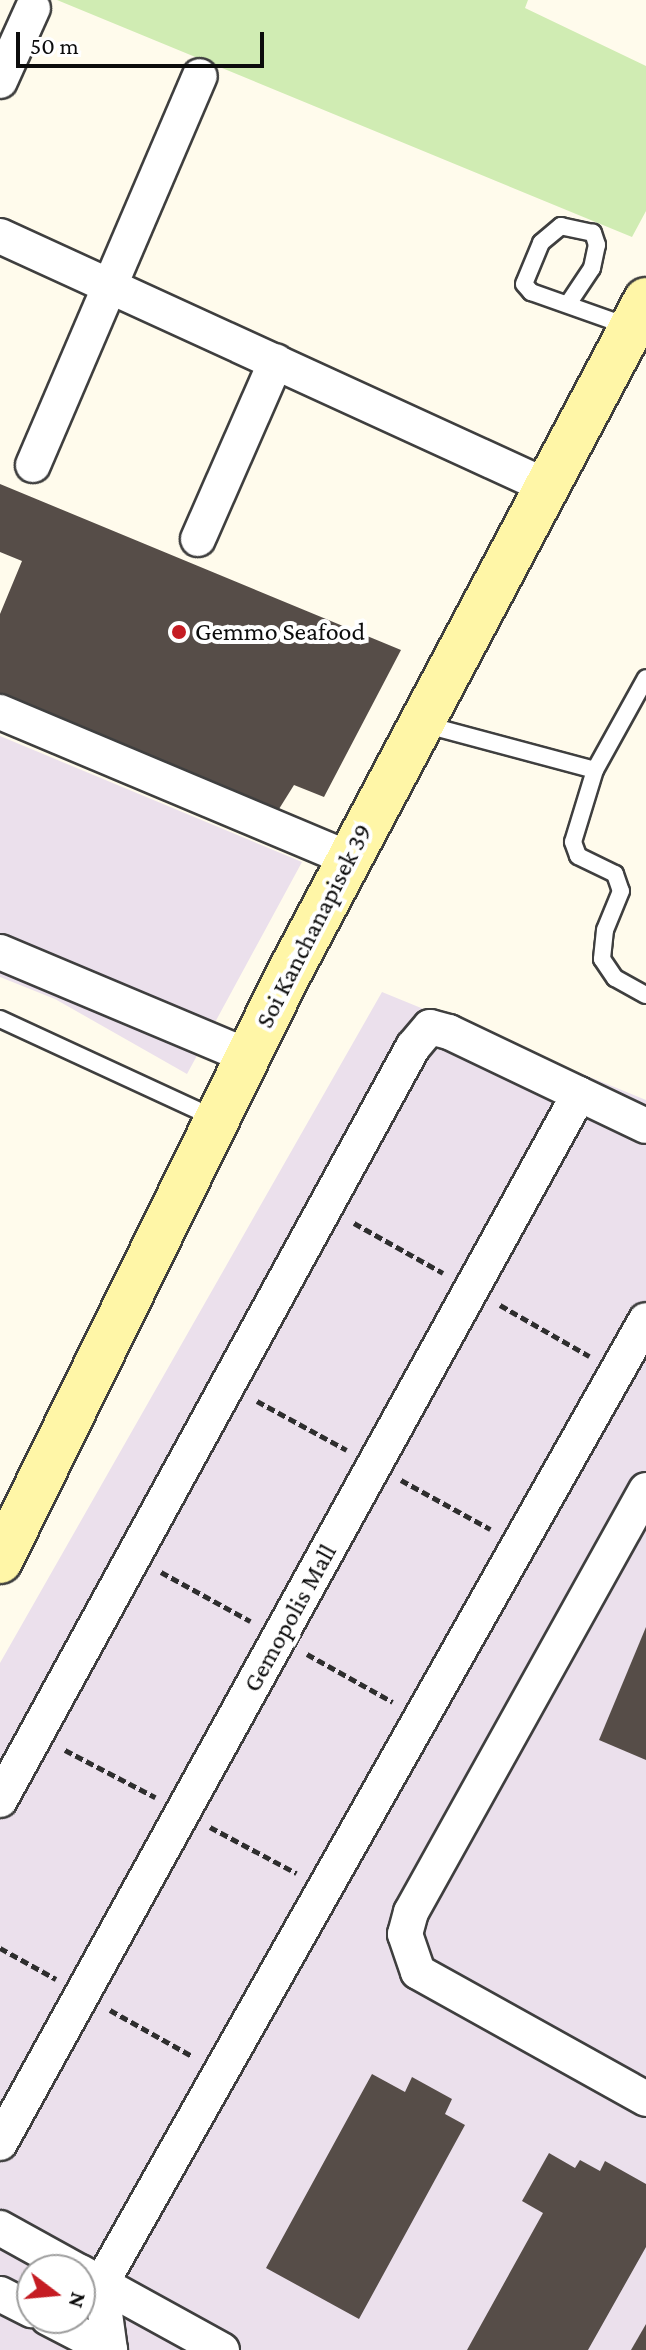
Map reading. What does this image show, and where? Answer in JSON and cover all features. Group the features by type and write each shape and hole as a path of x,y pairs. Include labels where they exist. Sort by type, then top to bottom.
{"street":[{"path":"0,81 33,8"},
{"path":"33,465 200,76"},
{"path":"0,236 111,284 546,486"},
{"name":"Soi Kanchanapisek 39","path":"0,1561 348,858 639,314"},
{"path":"198,539 276,361"},
{"path":"0,712 348,858"},
{"path":"0,952 248,1056"},
{"path":"0,1800 413,1047 430,1027 449,1032 646,1126"},
{"name":"Gemopolis Mall","path":"0,2143 579,1094"},
{"path":"96,2258 646,1320"},
{"path":"646,1490 411,1912 405,1934 418,1972 646,2099"},
{"path":"0,2228 48,2254"},
{"path":"96,2281 222,2350"},
{"path":"96,2306 110,2350"},
{"path":"79,2334 110,2350"}],"lane":[{"path":"568,304 592,268 597,245 593,233 561,226 541,243 524,284 531,292 568,304 639,314"},
{"path":"644,689 595,770 573,842 578,856 615,874 621,891 605,930 602,959 615,978 646,995"},
{"path":"418,723 595,770"},
{"path":"0,1019 218,1119"}],"shaded area":[{"path":"0,736 302,862 187,1074 55,999 0,977"},
{"path":"382,992 646,1100 646,2350 0,2350 0,1663"}],"green space":[{"path":"57,0 528,0 525,8 646,66 646,211 632,237"}],"building":[{"name":"Gemmo Seafood","path":"0,484 401,650 324,797 294,785 279,809 0,697 0,614 22,561 0,552"},
{"path":"646,1627 646,1760 599,1740"},
{"path":"372,2074 405,2092 412,2077 452,2099 445,2114 465,2125 359,2319 266,2268"},
{"path":"549,2153 575,2168 580,2160 600,2171 605,2161 646,2184 646,2247 588,2350 467,2350 543,2213 522,2201"},
{"path":"646,2324 646,2350 631,2350"}],"place":[{"name":"Gemmo Seafood","path":"179,632"}]}
